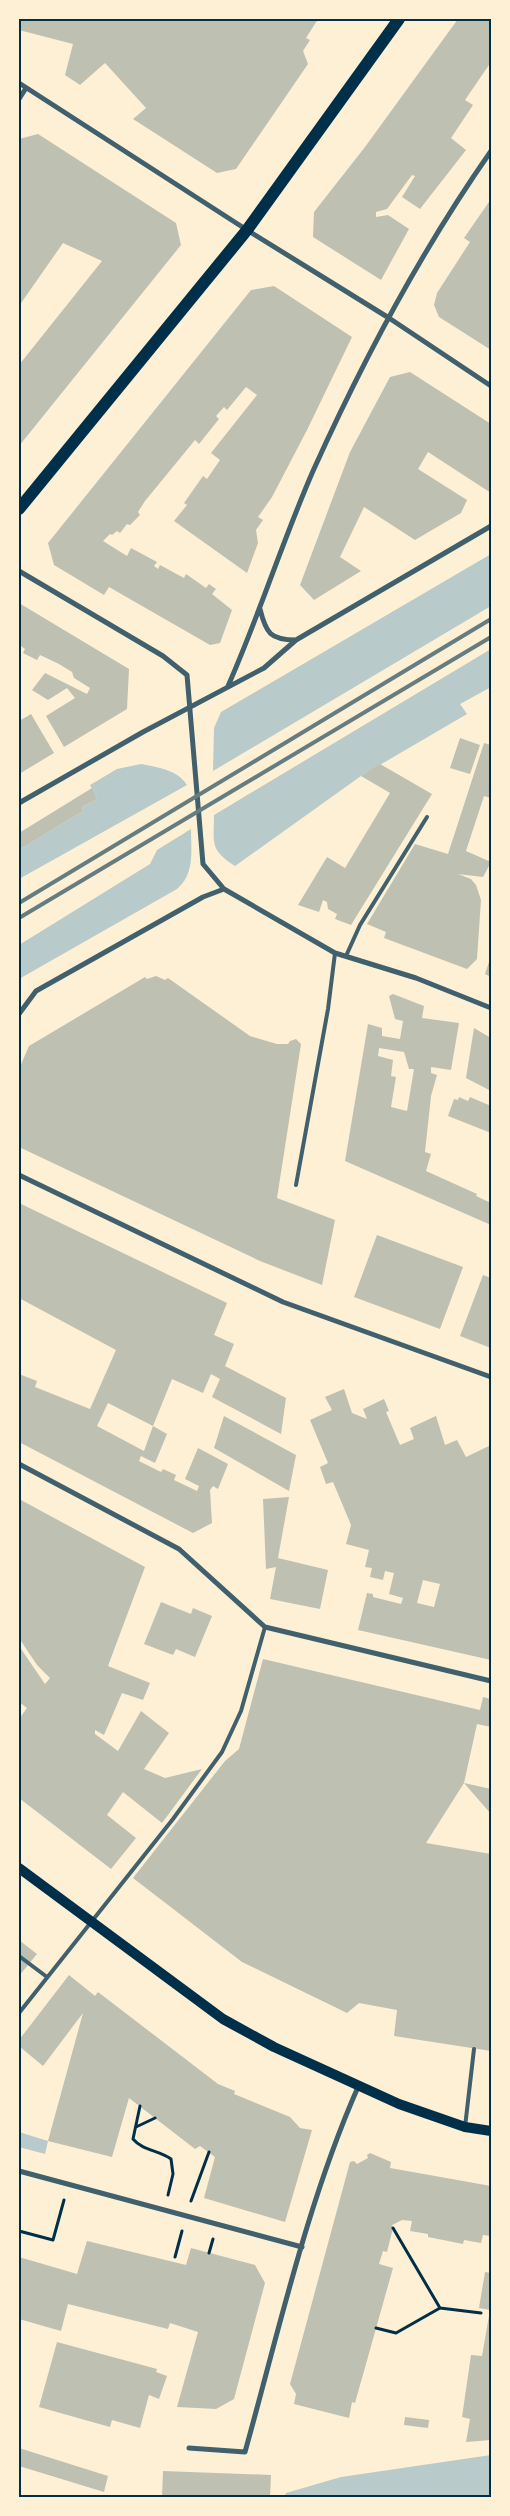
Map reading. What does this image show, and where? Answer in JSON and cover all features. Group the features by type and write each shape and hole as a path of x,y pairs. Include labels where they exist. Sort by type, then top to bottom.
{"main road":[{"path":"19,509 248,230 398,19"},
{"path":"19,1868 223,2019 274,2047 358,2087 399,2104 465,2126 491,2131"}],"street":[{"path":"19,83 389,318 491,386"},
{"path":"19,99 26,88"},
{"path":"228,686 313,472 389,318 458,198 491,151"},
{"path":"19,803 188,707 264,668 296,640 491,526"},
{"path":"19,571 163,656 187,674 188,707 195,761 203,864 224,890 335,953 416,978 491,1008"},
{"path":"259,608 263,624 271,636 284,640 296,640"},
{"path":"19,1014 36,991 203,897 224,890"},
{"path":"19,1175 283,1302 491,1377"},
{"path":"19,1464 179,1549 265,1627 491,1681"},
{"path":"188,2448 245,2452 302,2247 337,2134 358,2087"},
{"path":"19,2171 302,2247"}],"lane":[{"path":"346,956 360,925 427,817"},
{"path":"296,1185 328,1009 335,953"},
{"path":"19,2013 173,1819 222,1752 241,1710 265,1627"},
{"path":"19,1956 47,1977"},
{"path":"19,2002 24,2006"},
{"path":"465,2126 474,2049"}],"path":[{"path":"140,2106 133,2139 138,2144 151,2151 164,2154 170,2159 173,2174 165,2210"},
{"path":"135,2127 155,2118"},
{"path":"175,2257 186,2216 209,2152"},
{"path":"19,2231 53,2240 68,2184"},
{"path":"393,2228 440,2308"},
{"path":"376,2328 396,2333 440,2308 481,2313"}],"shaded area":[{"path":"491,554 491,606 213,771 214,728 221,712"},
{"path":"491,649 491,687 460,704 467,714 361,776 235,866 217,850 214,839 214,815"},
{"path":"141,764 173,773 187,785 19,879 19,850 83,811 82,807 97,799 90,785 117,769"},
{"path":"191,829 191,862 187,876 177,889 19,979 19,945 150,864 157,850"},
{"path":"19,2132 48,2141 45,2154 19,2147"},
{"path":"491,2455 491,2497 284,2497 286,2493 341,2477"}],"building":[{"path":"19,19 318,19 306,38 310,40 303,51 308,64 236,169 217,173 133,119 146,108 105,63 80,85 65,75 73,44 19,30"},
{"path":"458,19 491,19 491,62 465,100 473,105 451,138 466,150 420,209 402,197 415,176 412,175 387,209 376,212 376,217 388,215 409,229 381,280 313,237 314,212 365,147"},
{"path":"38,134 176,223 181,245 19,446 19,365 102,261 63,243 19,306 19,139"},
{"path":"491,199 491,350 439,317 434,305 437,293 470,242 464,238"},
{"path":"274,286 352,337 307,430 272,497 258,517 263,520 256,530 258,543 247,573 174,521 187,505 184,503 203,476 207,479 220,460 211,453 257,395 246,387 227,410 224,407 216,416 219,419 199,444 195,440 145,501 138,512 140,515 130,525 127,524 120,533 117,531 112,535 110,534 103,541 127,556 131,548 157,562 154,566 158,569 160,565 184,578 186,574 206,588 209,584 216,589 212,594 232,610 220,643 210,645 109,587 104,595 54,565 48,543 251,290"},
{"path":"410,372 491,424 491,493 428,452 418,469 467,500 461,513 415,540 364,507 340,557 361,571 314,600 300,585 350,452 390,377"},
{"path":"19,603 129,669 127,709 64,747 46,716 75,698 67,688 48,700 32,690 45,673 87,694 90,688 74,678 72,672 59,664 40,655 37,660 23,653 25,649 21,646 19,649"},
{"path":"31,714 54,753 19,774 19,721"},
{"path":"460,738 480,745 470,774 450,768"},
{"path":"484,743 491,745 491,798 484,796 466,851 491,862 483,877 458,874 471,879 476,885 481,900 477,959 467,969 384,938 386,932 367,924 415,844 448,854"},
{"path":"380,764 432,794 351,925 335,919 337,914 328,909 327,902 323,900 319,912 298,905 327,857 345,868 390,793 361,776"},
{"path":"92,788 97,799 82,807 83,811 19,850 19,833"},
{"path":"491,956 491,977 485,974"},
{"path":"156,976 165,980 168,978 250,1036 277,1044 288,1044 296,1039 301,1044 277,1198 335,1220 322,1285 260,1261 19,1147 19,1069 29,1046 145,977 147,979"},
{"path":"393,994 424,1006 422,1018 459,1023 451,1070 431,1067 431,1073 437,1075 431,1096 425,1152 431,1154 426,1171 477,1194 476,1196 491,1203 491,1225 345,1161 368,1024 382,1028 382,1036 400,1039 403,1021 395,1019 389,996","holes":["379,1048 404,1052 409,1069 414,1069 407,1111 391,1107 396,1077 391,1076 393,1060 378,1056"]},
{"path":"474,1028 491,1038 491,1091 466,1078"},
{"path":"459,1097 468,1101 470,1097 491,1106 491,1133 448,1116 454,1099 458,1100"},
{"path":"19,1203 227,1303 214,1335 234,1344 225,1366 286,1398 281,1434 212,1397 220,1379 211,1374 203,1393 172,1379 153,1426 167,1434 155,1463 141,1456 139,1461 161,1472 163,1469 176,1475 174,1480 197,1491 199,1486 185,1479 198,1448 228,1464 218,1489 213,1486 210,1490 212,1523 193,1533 19,1442 19,1374 37,1381 35,1387 90,1409 116,1350 19,1298","holes":["108,1403 153,1426 144,1451 97,1426"]},
{"path":"377,1235 463,1267 440,1329 354,1297"},
{"path":"483,1275 491,1278 491,1348 460,1336"},
{"path":"344,1389 352,1413 367,1419 363,1409 384,1399 389,1411 386,1412 400,1445 414,1439 410,1428 436,1416 445,1445 457,1440 466,1457 491,1445 491,1660 358,1630 367,1593 373,1594 373,1597 401,1604 403,1598 389,1594 394,1573 385,1571 383,1580 370,1577 372,1568 365,1567 369,1550 346,1544 351,1525 333,1482 326,1484 320,1467 328,1463 310,1420 332,1410 325,1397","holes":["423,1580 440,1584 434,1607 417,1603"]},
{"path":"224,1416 296,1455 289,1491 214,1448"},
{"path":"289,1497 278,1558 328,1570 320,1609 270,1599 276,1567 266,1569 263,1499"},
{"path":"19,1499 145,1567 108,1666 150,1683 143,1700 122,1693 104,1735 95,1730 95,1734 118,1751 141,1711 169,1733 144,1769 165,1778 202,1769 162,1823 123,1792 107,1815 136,1838 111,1869 19,1798 19,1719 27,1708 19,1702 19,1646 45,1684 50,1678 37,1665 19,1638"},
{"path":"161,1602 191,1614 193,1608 212,1616 195,1657 176,1649 173,1655 144,1644"},
{"path":"263,1659 480,1710 483,1697 491,1699 491,1727 477,1724 464,1783 426,1843 491,1854 491,2051 394,2036 397,2010 359,2003 347,2013 242,1962 133,1878 225,1761 239,1749"},
{"path":"464,1783 491,1789 491,1814"},
{"path":"19,1940 37,1954 19,1976"},
{"path":"69,1975 95,1996 98,1992 218,2084 235,2091 234,2094 290,2117 300,2128 312,2130 285,2222 204,2198 215,2157 200,2146 195,2149 129,2098 112,2157 48,2141 83,2013 43,2066 19,2046 19,2040"},
{"path":"370,2153 391,2162 390,2168 491,2186 491,2236 483,2235 481,2243 464,2240 463,2244 428,2237 428,2234 410,2231 412,2221 402,2220 392,2225 393,2228 387,2252 383,2251 379,2264 393,2268 355,2403 352,2402 349,2418 294,2404 296,2394 290,2384 350,2162 354,2161 357,2164 368,2158 367,2155"},
{"path":"87,2241 186,2265 191,2248 255,2265 265,2283 234,2399 216,2409 177,2407 198,2332 170,2323 168,2329 68,2304 61,2331 19,2319 19,2257 77,2274"},
{"path":"485,2272 491,2273 491,2440 466,2442 470,2419 462,2417 471,2355 482,2356 490,2310 479,2308"},
{"path":"57,2342 157,2369 156,2372 167,2376 159,2399 149,2395 140,2428 112,2420 110,2427 39,2407"},
{"path":"405,2417 429,2420 428,2428 404,2425"},
{"path":"19,2448 108,2476 104,2492 19,2466"},
{"path":"163,2471 271,2475 270,2497 162,2497"}],"railway":[{"path":"19,903 491,619"},
{"path":"19,918 491,637"}]}
